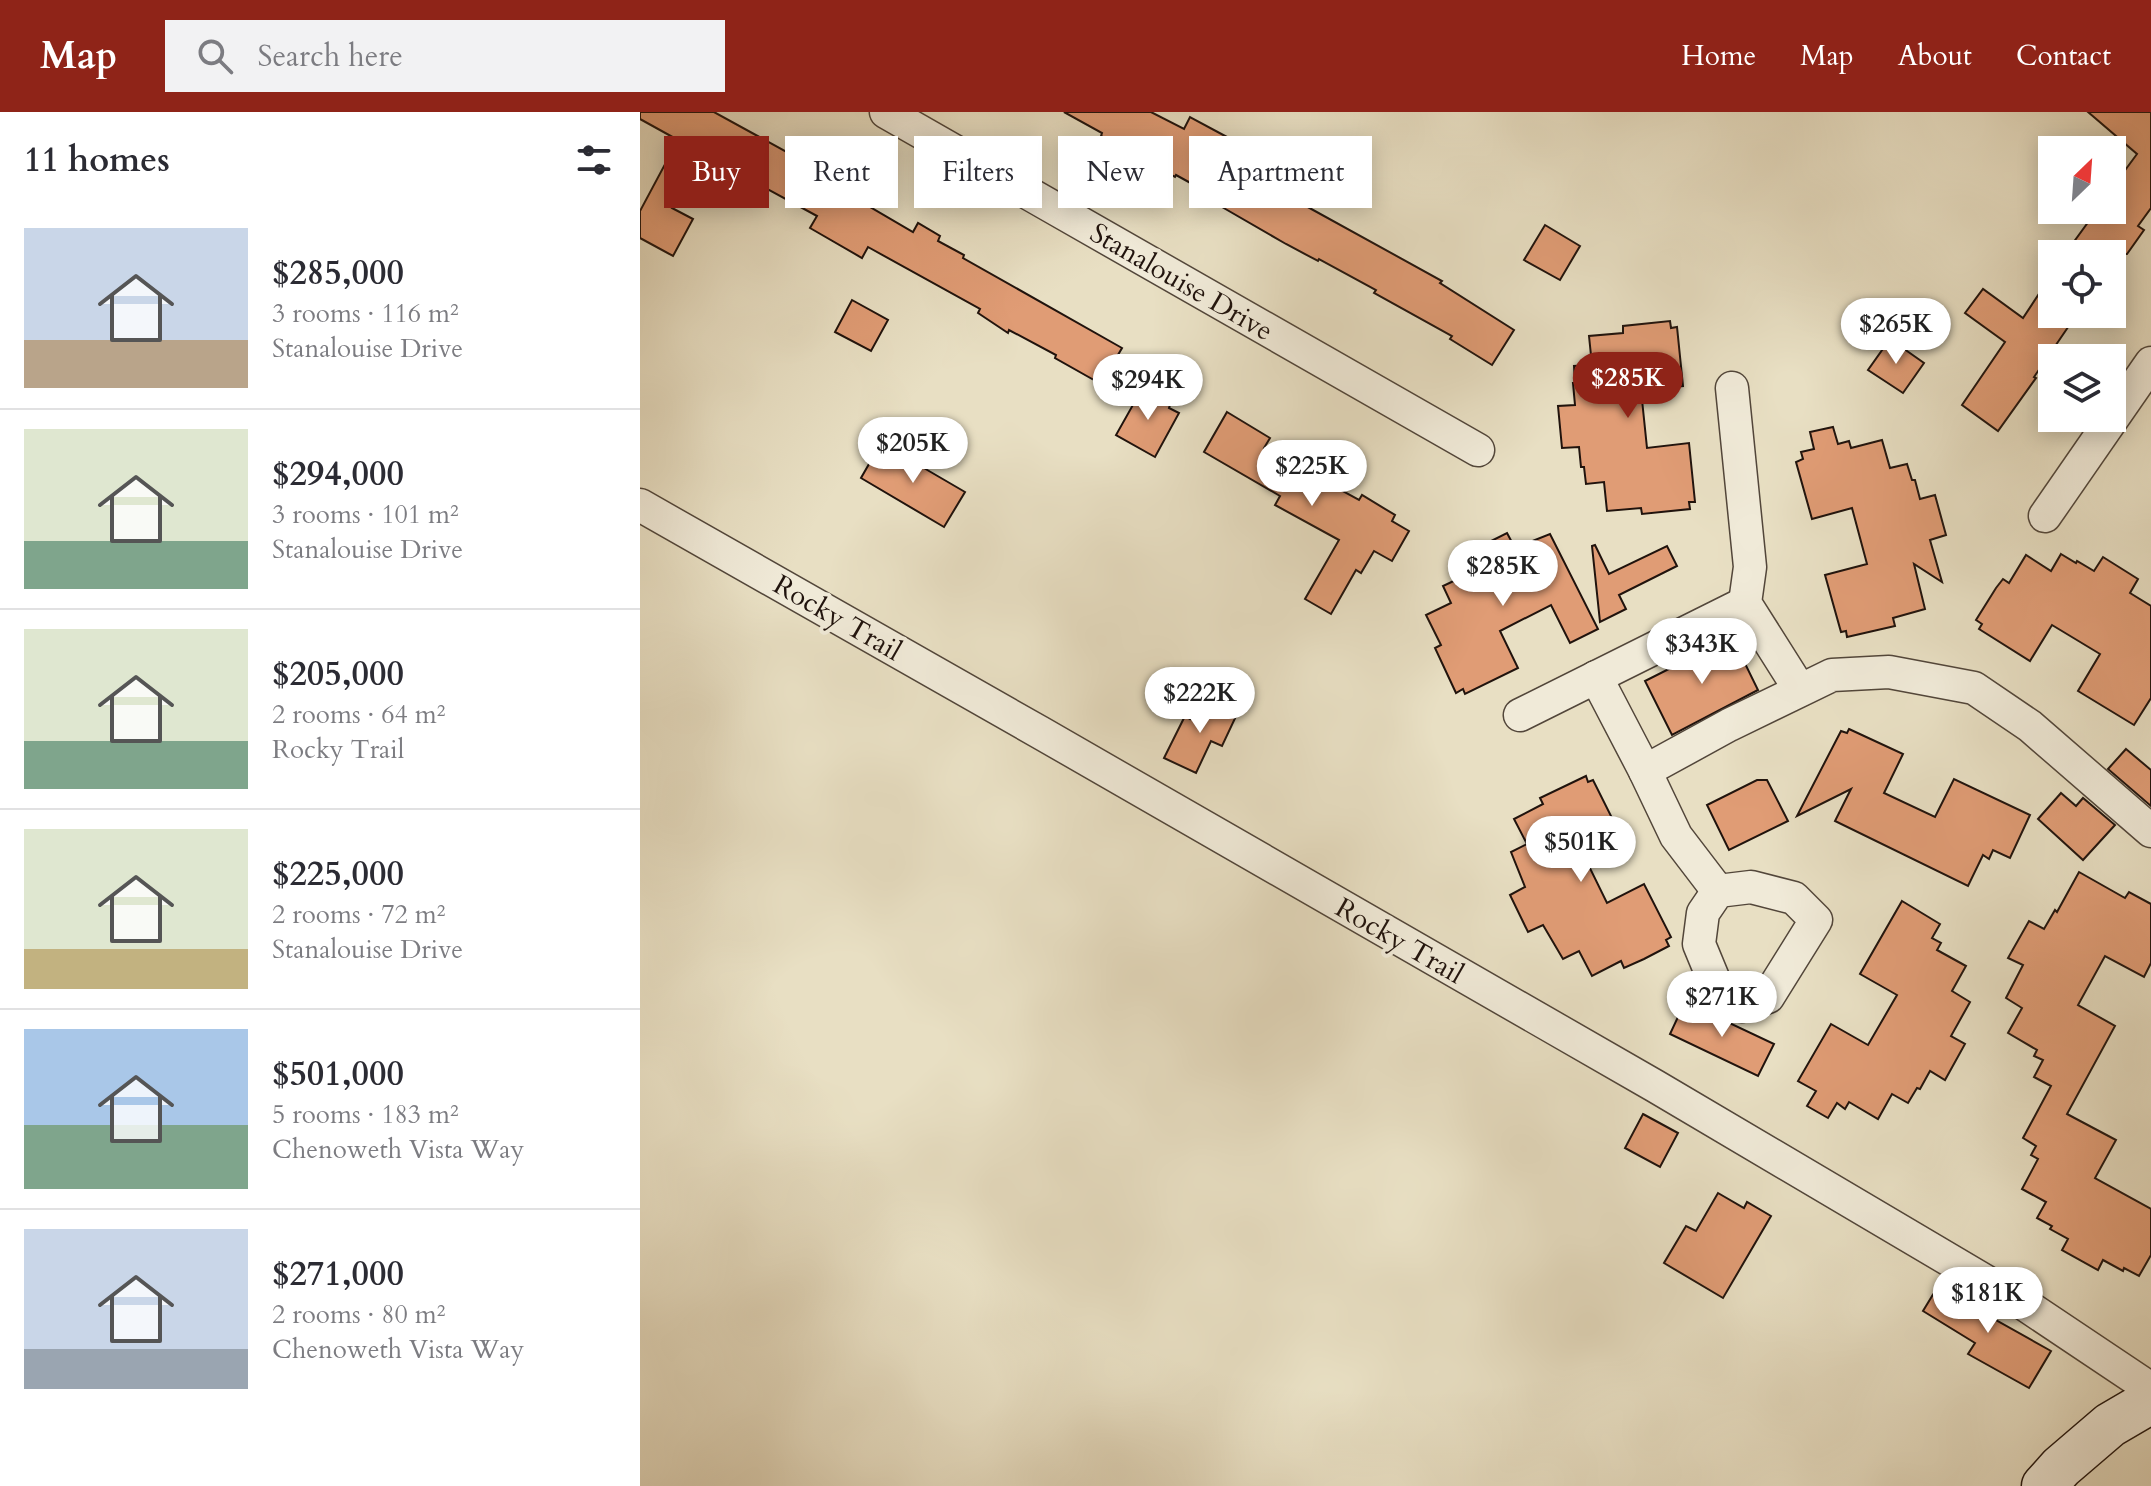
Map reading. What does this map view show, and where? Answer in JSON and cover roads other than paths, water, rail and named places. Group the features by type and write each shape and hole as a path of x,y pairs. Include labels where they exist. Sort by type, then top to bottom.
{"main road":[{"path":"2044,1486 2061,1467 2110,1425 2151,1401"}],"street":[{"name":"Stanalouise Drive","path":"886,112 1478,450"},
{"path":"2045,516 2151,363"},
{"path":"1732,388 1750,567 1745,603 1800,690"},
{"name":"Rocky Trail","path":"640,505 1655,1086 2024,1304 2151,1389"},
{"path":"1520,715 1745,603"},
{"path":"1645,771 1729,725 1832,675 1889,672 1974,688 2030,726 2151,831"},
{"path":"1596,677 1676,836 1718,891"}]}
